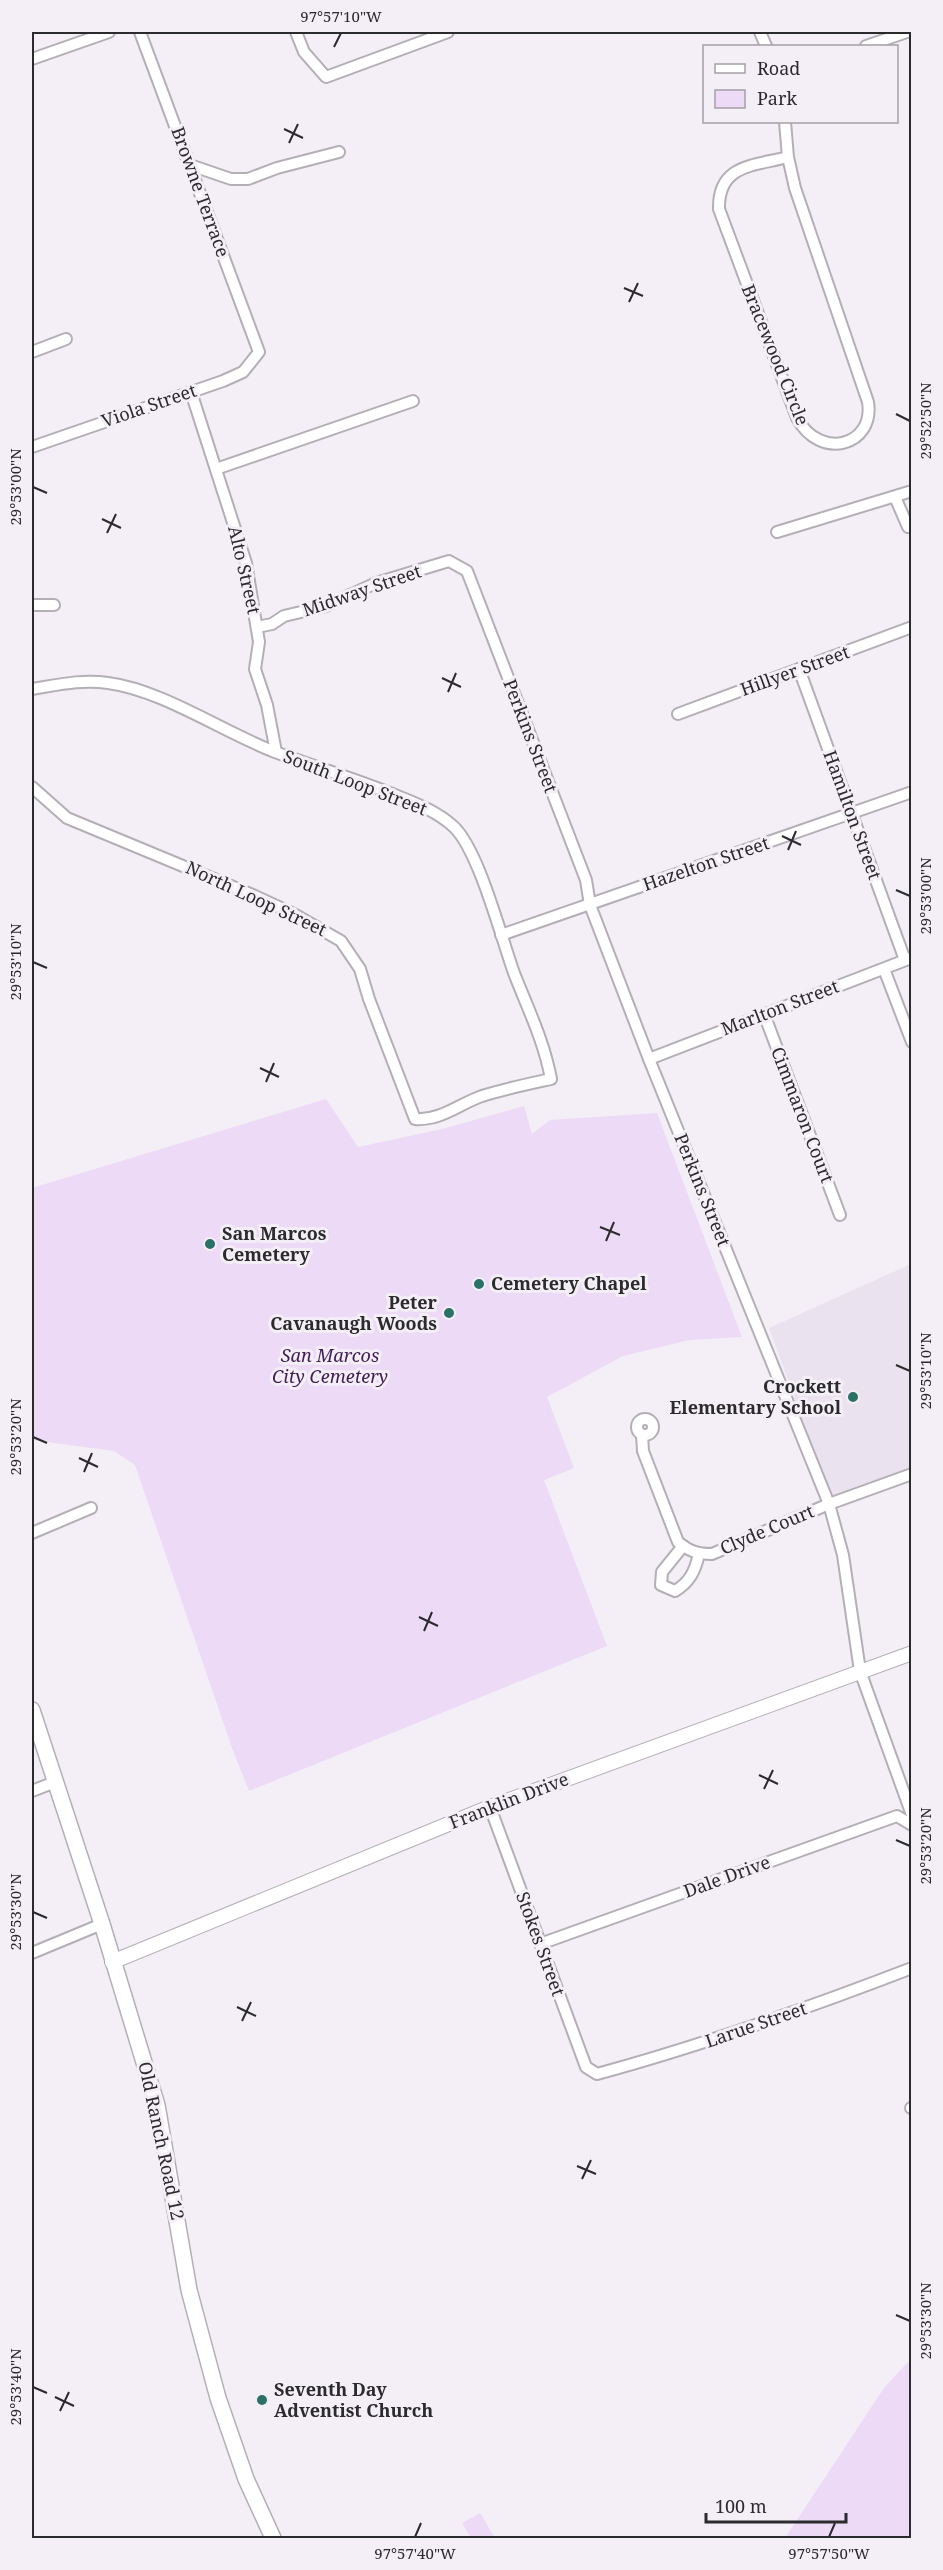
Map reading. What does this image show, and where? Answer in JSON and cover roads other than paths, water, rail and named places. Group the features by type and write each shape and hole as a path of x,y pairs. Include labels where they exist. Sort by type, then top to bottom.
{"main road":[{"name":"Old Ranch Road 12","path":"32,1710 102,1924 157,2105 189,2290 218,2398 243,2470 273,2538"}],"street":[{"path":"32,59 108,32"},
{"name":"Browne Terrace","path":"140,32 260,352"},
{"path":"296,32 304,52 326,77 448,32"},
{"path":"868,45 884,36 907,32"},
{"name":"Bracewood Circle","path":"785,123 788,157 797,195 868,402 869,413 863,428 848,442 836,445 824,444 812,437 797,418 719,209 722,185 732,173 788,157"},
{"path":"190,165 231,179 248,179 278,168 339,152"},
{"path":"32,352 66,339"},
{"name":"Viola Street","path":"32,447 243,372 260,352"},
{"name":"Alto Street","path":"191,392 246,563 259,642 255,669 267,705 276,752"},
{"path":"216,469 413,402"},
{"path":"777,532 912,491"},
{"path":"895,497 908,528"},
{"name":"Midway Street","path":"256,627 272,624 284,616 326,606 376,583 449,561 467,571"},
{"name":"Perkins Street","path":"467,571 586,880 590,905 649,1059 829,1504 843,1555 860,1671 912,1815"},
{"path":"32,605 54,605"},
{"name":"Hillyer Street","path":"678,714 912,627"},
{"name":"Hamilton Street","path":"799,669 908,959"},
{"name":"South Loop Street","path":"32,689 71,682 107,682 138,690 276,752 416,804 431,811 455,828 475,860 547,1055 551,1079"},
{"name":"North Loop Street","path":"32,787 67,818 255,896 310,922 341,941 360,969 369,999 415,1119 438,1116 454,1111 478,1097 551,1079"},
{"name":"Hazelton Street","path":"501,935 912,792"},
{"name":"Marlton Street","path":"649,1059 908,959"},
{"path":"884,969 912,1042"},
{"name":"Cimmaron Court","path":"764,1014 840,1215"},
{"path":"642,1435 643,1451 678,1542 683,1546 662,1572 662,1585 668,1590 675,1591 685,1585 694,1573 699,1554"},
{"name":"Clyde Court","path":"683,1546 699,1554 712,1554 829,1504 912,1474"},
{"path":"32,1533 91,1508"},
{"name":"Franklin Drive","path":"112,1962 490,1807 912,1653"},
{"path":"32,1791 55,1782"},
{"name":"Stokes Street","path":"490,1807 586,2067 597,2074"},
{"name":"Dale Drive","path":"540,1944 897,1816 912,1825"},
{"path":"32,1953 102,1924"},
{"name":"Larue Street","path":"597,2074 671,2054 768,2022 912,1968"}],"place":[{"name":"San Marcos Cemetery","path":"210,1244"},
{"name":"Cemetery Chapel","path":"479,1284"},
{"name":"Peter Cavanaugh Woods","path":"449,1313"},
{"name":"Crockett Elementary School","path":"853,1397"},
{"name":"Seventh Day Adventist Church","path":"262,2400"}],"park label":[{"name":"San Marcos City Cemetery","path":"330,1366"}]}
